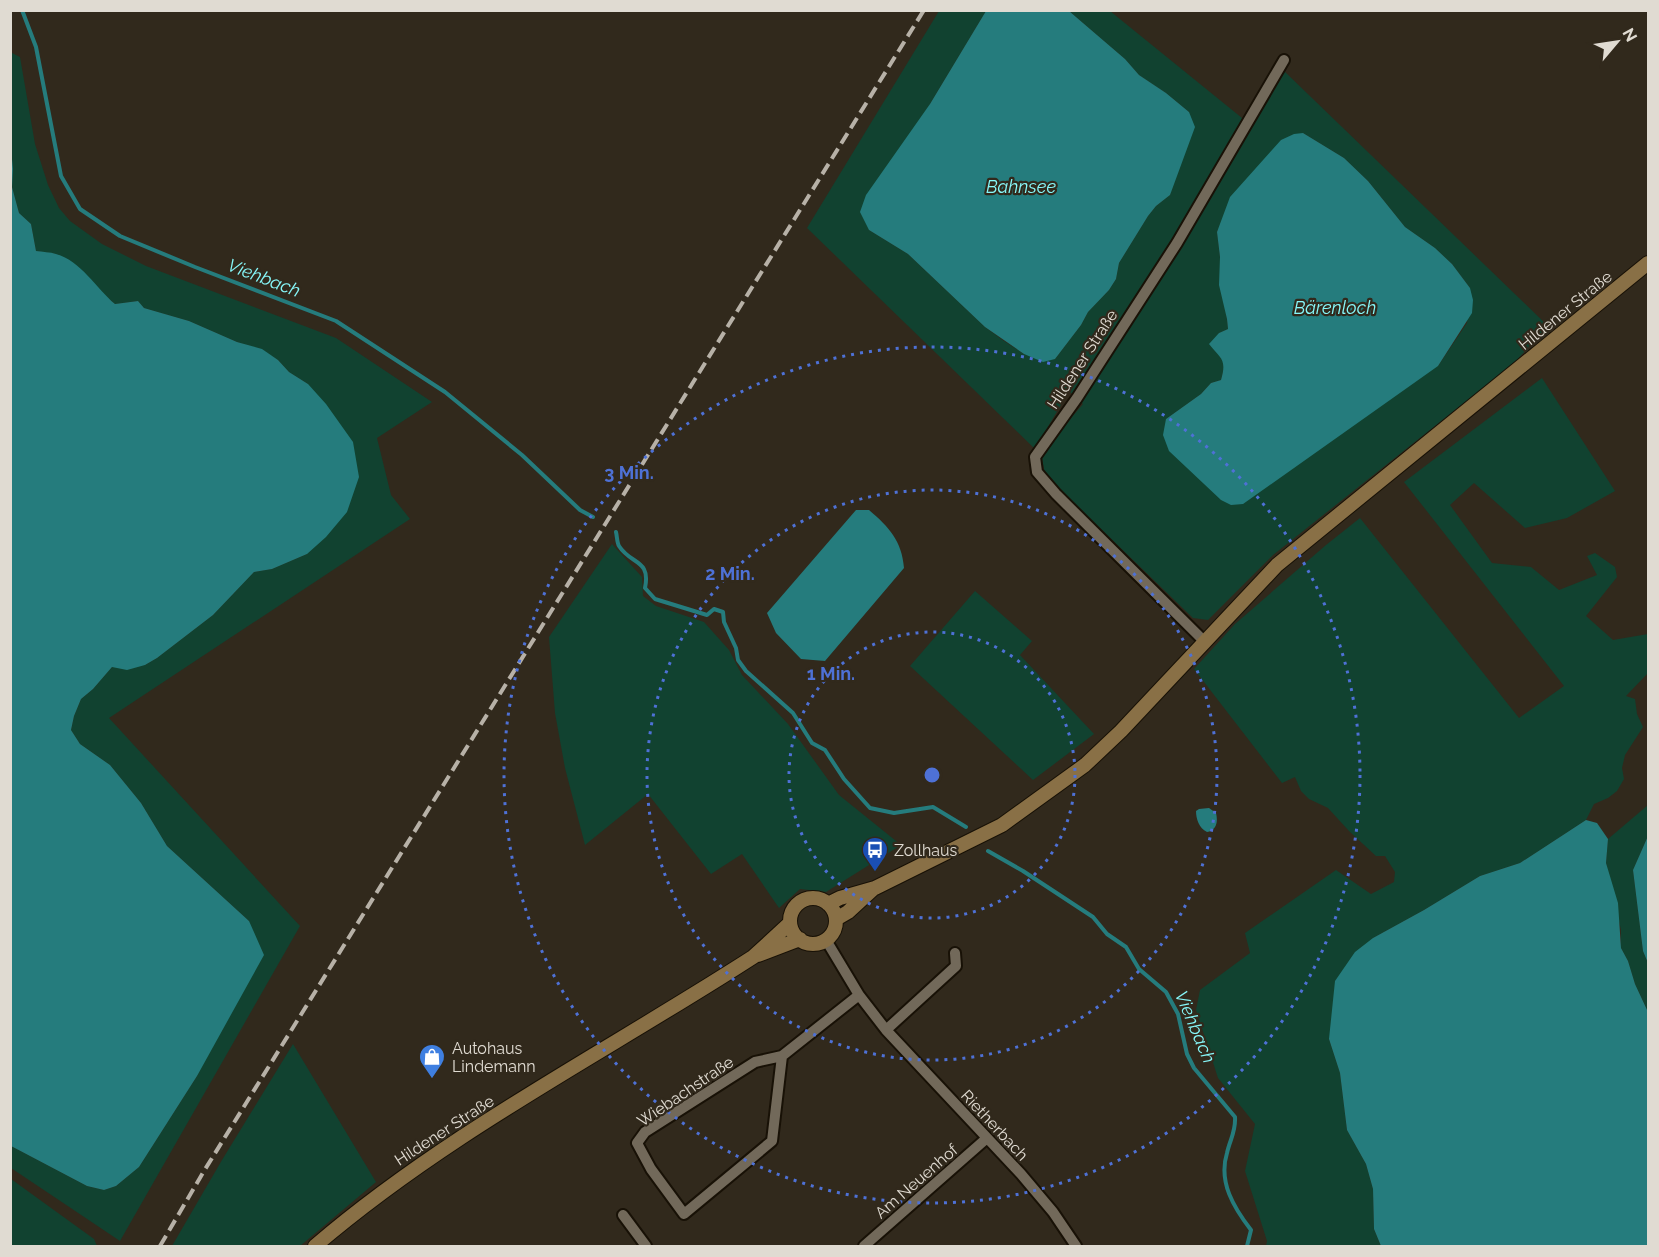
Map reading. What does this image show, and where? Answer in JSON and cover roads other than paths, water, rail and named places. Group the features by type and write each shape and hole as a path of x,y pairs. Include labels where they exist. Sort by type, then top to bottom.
{"main road":[{"name":"Hildener Straße","path":"828,904 874,888 1002,825 1085,765 1121,731 1277,565 1648,263"},
{"name":"Hildener Straße","path":"836,919 848,912 874,888"},
{"path":"807,898 818,898 828,904 834,911 836,919 832,933 826,940 817,943 807,943 800,939 793,933 790,923 798,903 807,898"},
{"name":"Hildener Straße","path":"753,957 790,923"},
{"name":"Hildener Straße","path":"315,1246 384,1189 439,1151 753,957 800,939"}],"street":[{"name":"Hildener Straße","path":"1204,641 1056,494 1037,472 1035,457 1077,398 1177,243 1284,60"},
{"name":"Rietherbach","path":"826,940 859,995 886,1030 1053,1212 1076,1246"},
{"path":"886,1030 956,966 955,953"},
{"name":"Wiebachstraße","path":"782,1056 772,1141 684,1214 651,1169 637,1143 645,1132 755,1062 782,1056 859,995"},
{"name":"Am Neuenhof","path":"864,1246 987,1138"},
{"path":"623,1215 646,1246"}],"water":[{"name":"Bahnsee","path":"986,11 1069,11 1125,59 1139,75 1189,112 1195,127 1170,195 1148,216 1119,263 1116,279 1109,290 1088,312 1055,359 1043,362 1024,354 985,327 908,254 869,230 860,212 866,195 930,104"},
{"name":"Bärenloch","path":"1303,133 1344,158 1368,181 1405,227 1435,248 1452,264 1470,288 1473,300 1472,313 1438,366 1243,504 1231,505 1221,500 1169,451 1163,435 1166,419 1201,394 1211,383 1221,380 1223,363 1209,344 1219,333 1228,329 1219,285 1220,257 1217,232 1230,197 1281,140"},
{"path":"11,149 12,187 19,213 31,224 36,251 56,254 73,263 115,304 138,301 144,308 189,321 237,342 262,349 278,360 289,372 308,384 326,404 353,442 359,477 347,512 326,537 307,554 272,569 254,572 213,615 145,665 127,670 112,667 81,699 74,716 71,730 80,744 110,765 141,803 167,846 249,921 264,955 197,1076 139,1167 116,1186 104,1190 87,1186 11,1146"},
{"path":"856,510 869,510 883,522 897,542 904,568 825,661 801,659 776,633 767,613"},
{"path":"1209,808 1216,813 1217,822 1213,829 1207,832 1198,823 1196,811"},
{"path":"1586,820 1597,823 1608,839 1606,863 1618,903 1621,948 1648,1012 1648,1246 1381,1246 1374,1229 1373,1189 1366,1164 1347,1130 1340,1073 1329,1039 1335,981 1355,952 1373,938 1480,876 1520,863"},
{"path":"1648,836 1648,963 1643,951 1633,870"}],"waterway":[{"name":"Viehbach","path":"22,10 36,47 61,176 80,209 120,236 336,321 445,392 522,455 580,510 593,517"},
{"name":"Viehbach","path":"616,532 619,546 643,567 646,579 645,588 655,599 707,615 714,609 723,612 724,622 736,648 738,660 746,671 793,713 812,743 825,750 844,779 870,808 894,813 933,807 966,827"},
{"name":"Viehbach","path":"988,851 1093,917 1107,934 1126,947 1139,969 1166,992 1178,1014 1187,1054 1194,1068 1235,1117 1225,1174 1229,1194 1251,1230 1247,1246"}],"railway":[{"path":"160,1246 204,1171 924,10"}],"place":[{"name":"Zollhaus","path":"875,873"},
{"name":"Autohaus Lindemann","path":"432,1080"}]}
